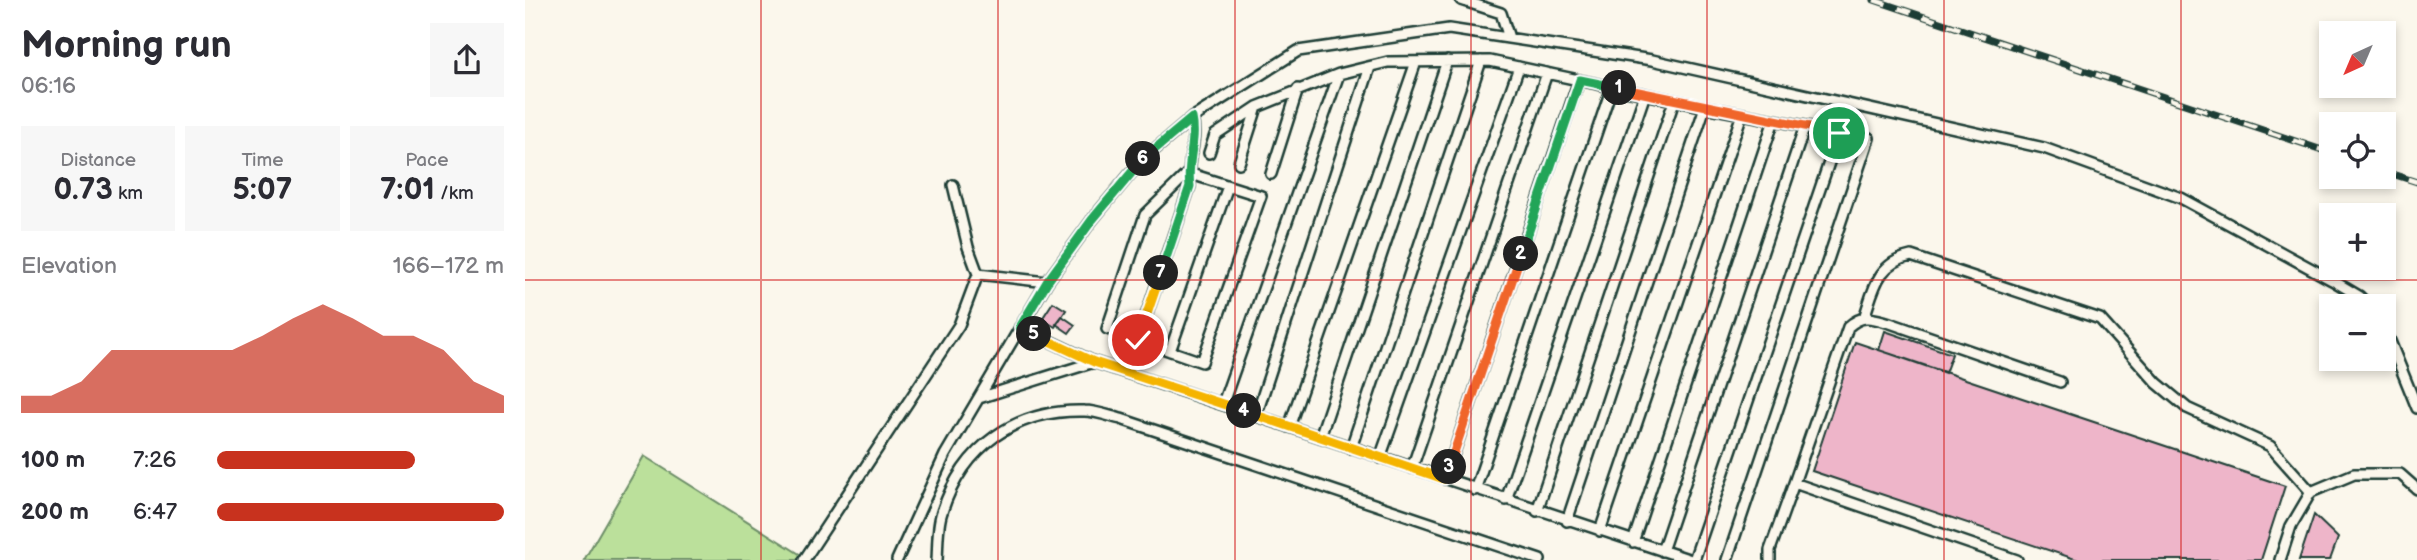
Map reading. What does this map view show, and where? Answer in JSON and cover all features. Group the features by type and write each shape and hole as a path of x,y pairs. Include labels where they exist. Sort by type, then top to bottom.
{"lane":[{"path":"1461,0 1501,13 1509,38"},
{"path":"897,560 945,455 1047,282 1092,220 1141,161 1192,118 1298,51 1449,29 1652,60 2045,148 2181,198 2356,294"},
{"path":"1319,437 1447,61"},
{"path":"1351,448 1481,61"},
{"path":"1209,153 1215,135 1257,107 1339,74 1388,62 1490,61 1705,107 1869,138 1727,560"},
{"path":"1289,427 1416,62"},
{"path":"1256,416 1370,66"},
{"path":"1380,458 1519,67"},
{"path":"1412,468 1547,73"},
{"path":"1223,403 1339,74"},
{"path":"1444,479 1580,80"},
{"path":"1475,490 1612,87"},
{"path":"1271,174 1299,89"},
{"path":"1506,500 1645,94"},
{"path":"1537,511 1674,100"},
{"path":"1239,163 1257,107"},
{"path":"1567,521 1705,107"},
{"path":"1600,531 1742,114"},
{"path":"1138,340 1190,186 1188,173 1195,133 1192,118"},
{"path":"1633,542 1774,120"},
{"path":"1662,551 1805,126"},
{"path":"1020,327 1094,362 1223,403 1567,521 1692,560 1839,133"},
{"path":"1188,173 1261,196 1202,362 1107,329 1145,215 1188,173"},
{"path":"804,560 959,325 978,274 968,247 953,184"},
{"path":"1170,351 1228,186"},
{"path":"1864,318 1878,277 1899,259 1911,256 2100,319 2157,383 2187,408 2270,446 2311,492"},
{"path":"978,274 1047,282"},
{"path":"1770,560 1770,550 1848,327 1857,319 1890,323 2060,382"},
{"path":"2396,356 2417,408"},
{"path":"979,398 1094,362"},
{"path":"937,560 941,513 962,467 987,442 1017,422 1046,413 1086,411 1121,419 1540,560"},
{"path":"2280,560 2291,526 2311,492 2354,474 2400,474 2417,489"},
{"path":"1794,483 2017,560"},
{"path":"905,560 913,524"}],"green space":[{"path":"644,456 801,555 797,560 584,560"}],"building":[{"path":"1053,302 1066,310 1055,327 1042,319"},
{"path":"1062,316 1075,325 1069,333 1056,324"},
{"path":"1885,331 1952,354 1945,373 1879,350"},
{"path":"1855,342 2285,486 2261,560 2078,560 1812,471"},
{"path":"2314,515 2338,538 2330,560 2299,560"}],"railway":[{"path":"1874,0 2319,149"},
{"path":"2396,175 2417,182"}],"route":[{"path":"1138,340 1190,186 1188,173 1195,133 1192,118 1141,161 1092,220 1047,282 1020,327 1094,362 1444,479 1580,80 1839,133"}]}
